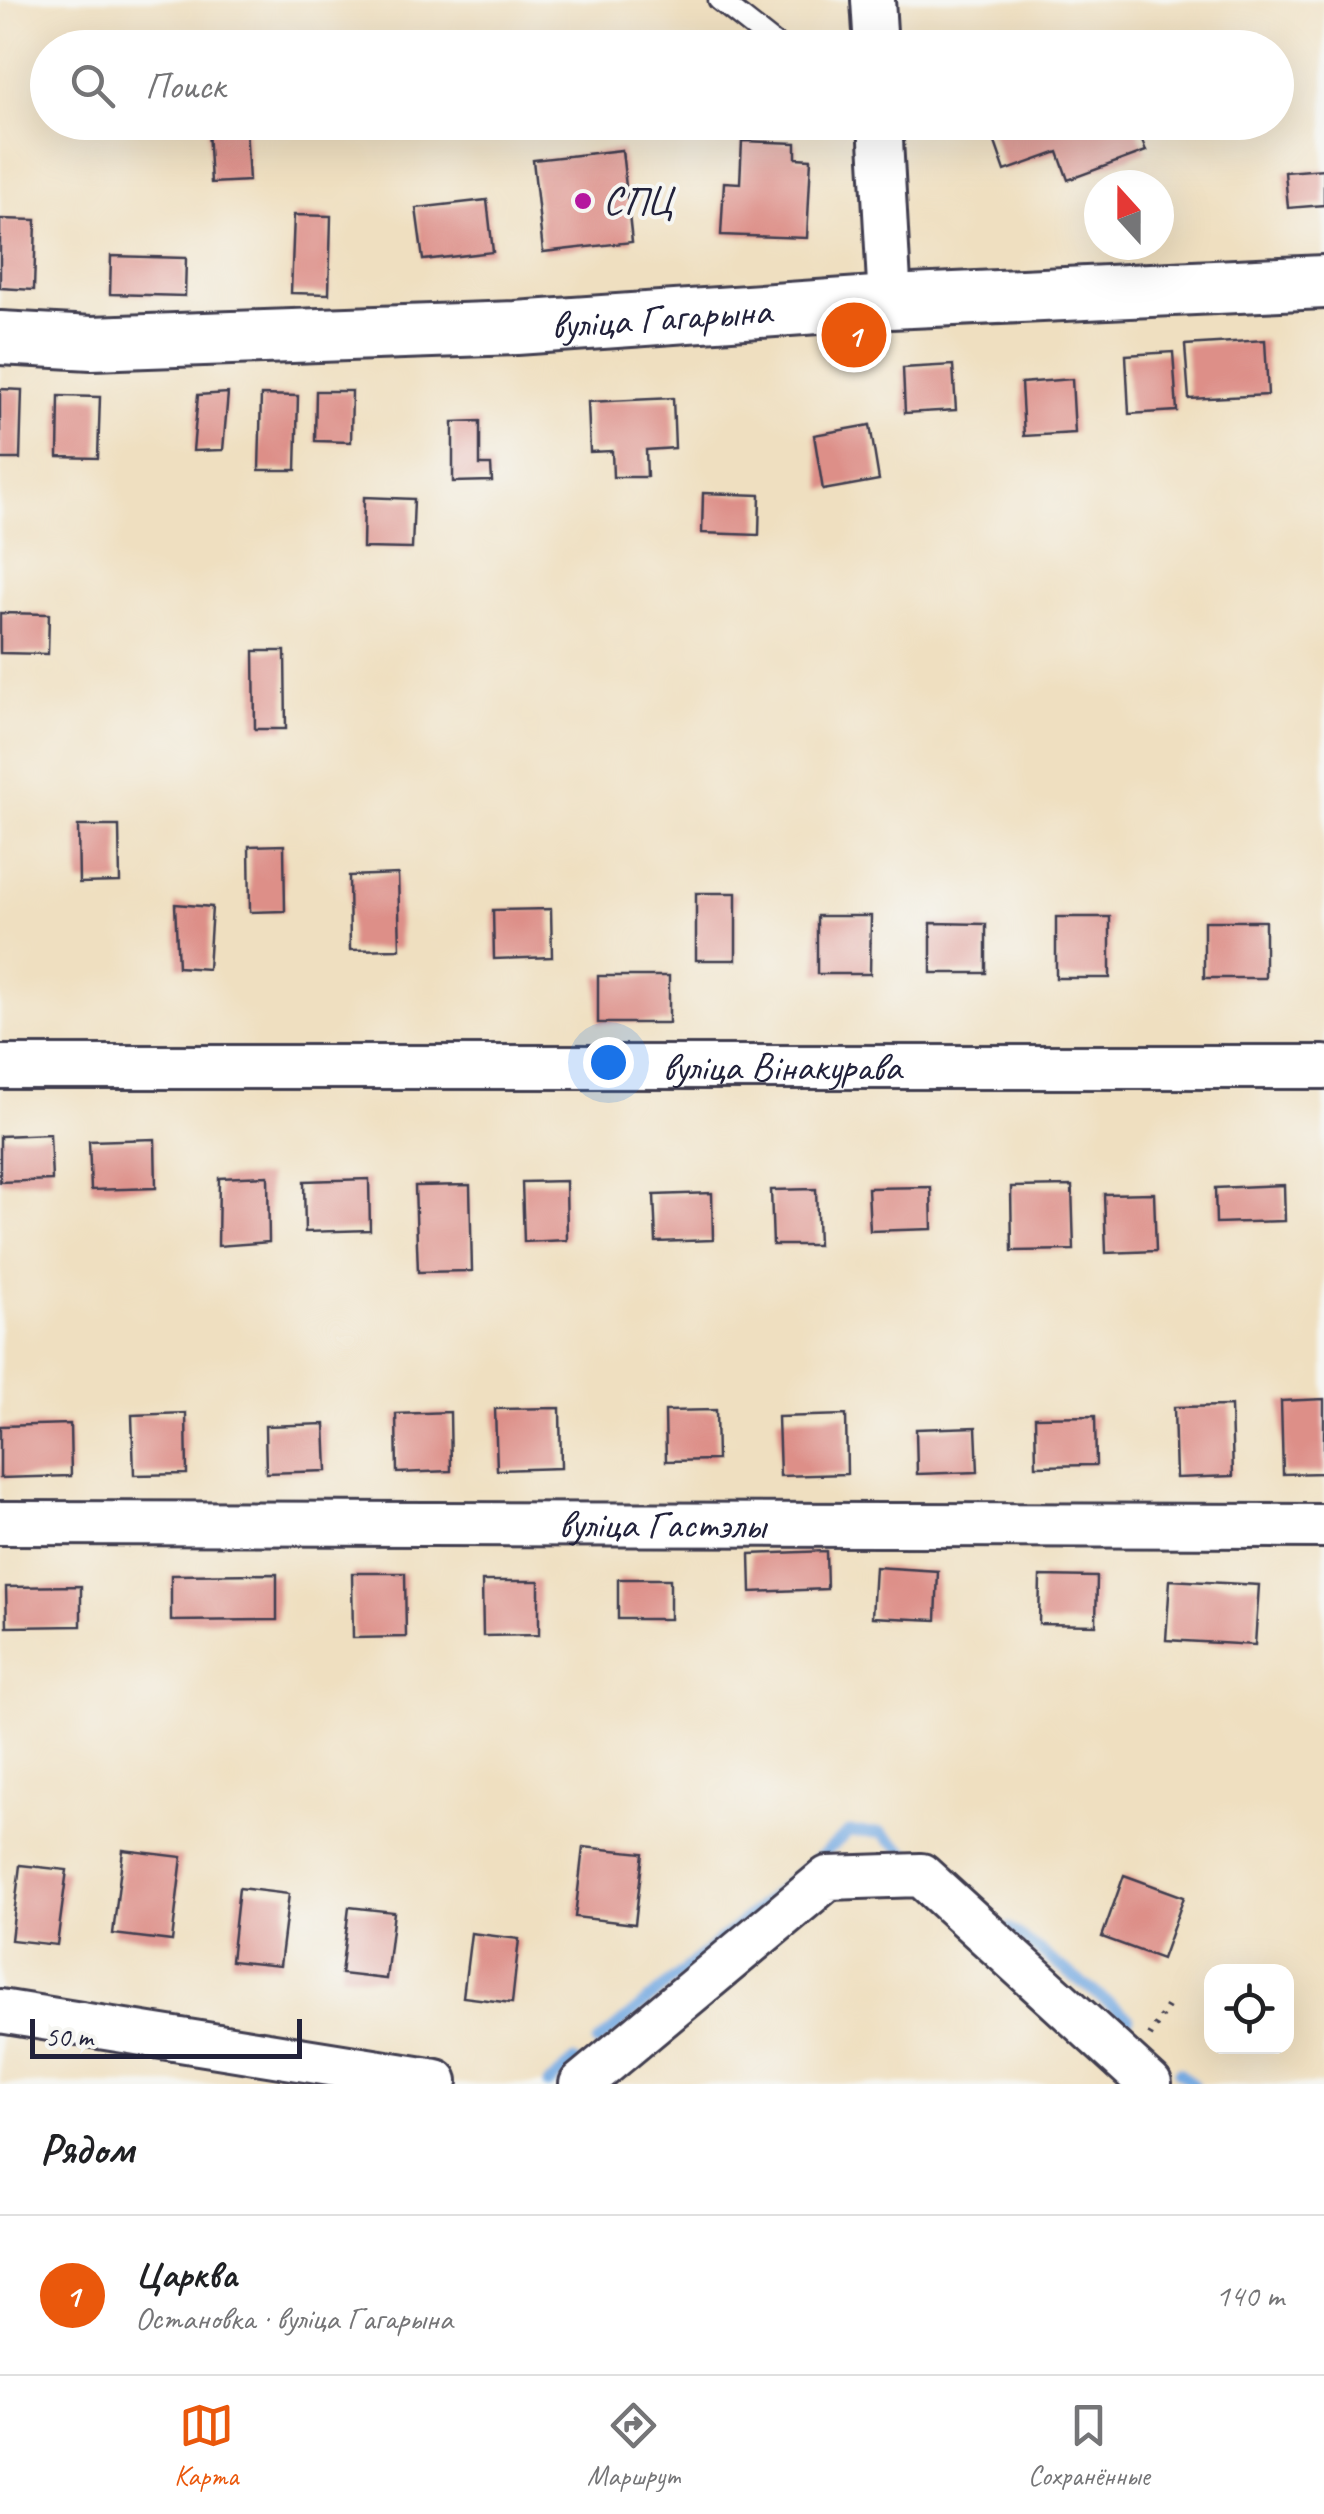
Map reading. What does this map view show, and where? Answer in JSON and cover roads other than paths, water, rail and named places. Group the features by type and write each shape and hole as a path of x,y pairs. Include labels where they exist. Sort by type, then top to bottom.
{"street":[{"path":"873,0 875,30"},
{"path":"879,140 890,302"},
{"name":"вуліца Гагарына","path":"0,338 92,343 516,328 890,302 1324,282"},
{"name":"вуліца Вінакурава","path":"0,1068 1324,1067"},
{"name":"вуліца Гастэлы","path":"0,1523 1324,1526"},
{"path":"580,2084 828,1878 921,1875 1150,2084"},
{"path":"0,2012 436,2081"}],"lane":[{"path":"719,0 757,30"}],"waterway":[{"path":"597,2043 849,1832 881,1833 918,1861"},
{"path":"1009,1928 1129,2018"},
{"path":"548,2084 575,2061"},
{"path":"1179,2072 1193,2084"}],"place":[{"name":"СПЦ","path":"583,201"},
{"name":"Царква","path":"854,335"}]}
